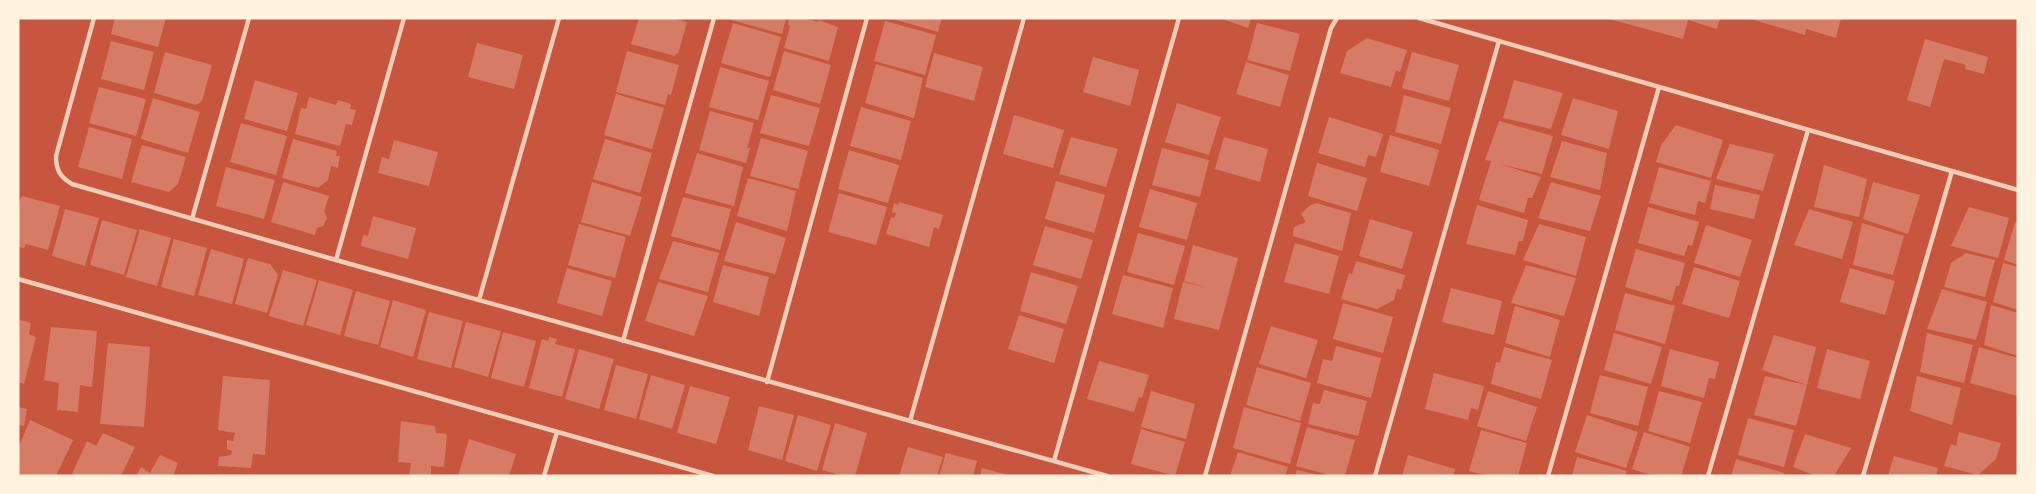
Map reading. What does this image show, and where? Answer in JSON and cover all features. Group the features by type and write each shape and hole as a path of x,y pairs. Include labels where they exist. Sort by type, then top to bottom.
{"lane":[{"path":"94,18 57,148 56,166 59,174 80,188 1107,476"},
{"path":"192,219 249,18"},
{"path":"336,260 404,18"},
{"path":"479,300 559,18"},
{"path":"623,341 714,18"},
{"path":"767,382 867,18"},
{"path":"910,422 1024,18"},
{"path":"1054,461 1179,18"},
{"path":"1205,476 1331,28 1337,18"},
{"path":"1419,18 2018,190"},
{"path":"1375,476 1499,41"},
{"path":"1548,476 1659,87"},
{"path":"1708,476 1808,130"},
{"path":"1863,476 1952,171"},
{"path":"18,279 713,476"},
{"path":"544,476 557,432"}],"building":[{"path":"115,18 166,18 158,47 111,34"},
{"path":"639,18 673,18 687,22 678,54 675,56 631,44"},
{"path":"731,18 786,18 782,34 731,20"},
{"path":"789,18 805,18 818,22 819,20 838,27 829,61 784,48 790,26 788,25"},
{"path":"890,18 942,18 938,32"},
{"path":"1219,18 1251,18 1248,28"},
{"path":"1720,18 1717,29 1688,20 1683,39 1609,19"},
{"path":"1747,18 1841,18 1836,38 1806,29 1805,35"},
{"path":"885,21 936,35 925,75 874,61"},
{"path":"733,23 781,37 770,77 721,63"},
{"path":"1257,23 1300,34 1290,71 1247,60"},
{"path":"1367,38 1407,50 1400,72 1396,70 1391,87 1340,73 1347,51"},
{"path":"1925,39 1988,57 1984,74 1965,69 1966,65 1944,59 1930,107 1907,100"},
{"path":"111,41 154,52 144,90 101,79"},
{"path":"477,43 523,55 514,89 468,77"},
{"path":"627,51 679,65 671,95 668,94 665,105 616,92"},
{"path":"784,51 831,65 820,104 773,90"},
{"path":"165,52 212,65 202,101 196,105 154,93"},
{"path":"1412,52 1459,65 1449,101 1402,88"},
{"path":"934,53 983,67 974,101 925,87"},
{"path":"1093,57 1139,70 1130,106 1083,92"},
{"path":"1246,62 1289,75 1280,107 1236,94"},
{"path":"876,64 923,78 914,118 865,103"},
{"path":"720,67 769,81 758,120 709,107"},
{"path":"255,80 298,93 287,131 244,119"},
{"path":"1514,80 1563,93 1551,129 1503,118"},
{"path":"99,87 146,99 136,136 89,123"},
{"path":"616,94 664,108 652,149 604,135"},
{"path":"771,95 820,108 809,146 760,133"},
{"path":"1404,95 1451,108 1441,144 1395,132"},
{"path":"309,97 336,105 338,100 351,104 350,109 356,110 352,125 346,124 340,146 295,134 301,108 306,109"},
{"path":"153,98 200,112 188,153 141,139"},
{"path":"1573,98 1618,111 1609,149 1561,135"},
{"path":"1177,103 1221,117 1209,155 1165,142"},
{"path":"861,107 911,121 901,160 850,146"},
{"path":"710,111 754,123 747,148 750,148 746,163 699,150"},
{"path":"1014,115 1064,130 1053,168 1003,154"},
{"path":"1329,117 1383,134 1376,157 1368,155 1365,167 1318,153"},
{"path":"1499,121 1553,136 1542,174 1500,164 1541,177 1532,198 1528,198 1524,213 1479,200 1491,161 1485,160"},
{"path":"241,123 287,136 276,175 230,162"},
{"path":"1676,125 1723,140 1711,178 1656,162 1661,145"},
{"path":"89,127 132,139 122,179 78,167"},
{"path":"1390,135 1439,150 1429,186 1380,172"},
{"path":"1071,137 1118,149 1106,187 1059,174"},
{"path":"1224,137 1268,149 1260,182 1215,169"},
{"path":"761,138 808,151 798,189 750,176"},
{"path":"293,139 337,151 336,156 340,156 338,168 331,166 328,180 318,188 282,178"},
{"path":"605,139 652,153 640,193 593,179"},
{"path":"394,140 438,152 429,186 378,173 382,157 389,159"},
{"path":"1562,141 1607,153 1600,190 1550,177"},
{"path":"1730,144 1774,154 1763,191 1716,179"},
{"path":"142,145 186,157 178,184 169,192 131,182"},
{"path":"1162,148 1209,160 1200,197 1152,185"},
{"path":"849,150 899,165 888,203 838,189"},
{"path":"697,153 743,167 734,206 685,193"},
{"path":"1317,163 1367,178 1357,211 1308,196"},
{"path":"1824,165 1867,179 1859,217 1814,207"},
{"path":"226,167 275,180 264,219 216,206"},
{"path":"1659,167 1711,181 1705,203 1698,201 1695,215 1649,203"},
{"path":"748,178 796,191 787,231 737,216"},
{"path":"1056,181 1105,195 1094,233 1045,219"},
{"path":"283,182 329,196 324,211 327,218 323,226 317,228 315,235 271,222"},
{"path":"592,182 642,197 630,236 581,222"},
{"path":"1551,182 1601,196 1590,231 1538,218"},
{"path":"1873,182 1920,195 1908,234 1863,219"},
{"path":"1715,185 1760,195 1754,219 1710,209"},
{"path":"1150,189 1197,203 1187,240 1139,227"},
{"path":"839,193 887,207 876,245 828,232"},
{"path":"22,196 60,206 48,250 26,244 24,248 18,247 18,204"},
{"path":"683,197 731,209 720,250 671,236"},
{"path":"899,202 943,215 939,229 934,227 929,247 886,234 891,217 894,218 896,213 892,212 894,203 898,205"},
{"path":"1316,203 1351,213 1342,251 1293,236 1294,227 1306,222 1301,214"},
{"path":"1477,205 1528,220 1523,241 1519,241 1515,255 1466,244"},
{"path":"1648,207 1699,222 1692,246 1688,245 1684,256 1638,243"},
{"path":"1969,207 2009,218 1998,258 1951,246"},
{"path":"65,209 99,218 85,266 52,256"},
{"path":"1809,209 1853,222 1842,259 1794,245"},
{"path":"373,216 416,228 408,259 361,246 363,235 368,236"},
{"path":"1370,219 1413,232 1402,269 1359,256"},
{"path":"102,220 137,230 124,275 90,265"},
{"path":"736,222 786,238 775,274 724,261"},
{"path":"2015,222 2018,223 2018,265 2004,260"},
{"path":"1862,223 1904,236 1893,275 1853,265"},
{"path":"579,224 626,237 615,278 568,265"},
{"path":"1539,224 1586,237 1576,276 1523,260"},
{"path":"1706,225 1752,240 1740,277 1694,263"},
{"path":"1045,226 1093,240 1081,279 1033,265"},
{"path":"140,229 171,238 157,286 126,277"},
{"path":"1138,233 1185,246 1174,285 1127,272"},
{"path":"174,239 207,248 194,296 161,287"},
{"path":"673,241 719,253 708,292 659,279"},
{"path":"1295,243 1339,256 1329,294 1284,282"},
{"path":"1193,245 1238,258 1219,330 1174,319 1183,282 1207,288 1184,281"},
{"path":"211,249 244,259 232,304 198,295"},
{"path":"1636,249 1685,263 1672,301 1625,287"},
{"path":"1966,253 1995,260 1985,297 1944,287 1951,263"},
{"path":"248,258 270,264 278,275 267,313 235,304"},
{"path":"1356,261 1405,275 1401,290 1397,289 1394,300 1377,309 1341,299 1349,273 1352,274"},
{"path":"2003,263 2018,267 2018,310 1993,302"},
{"path":"723,265 769,277 759,316 713,302"},
{"path":"1526,265 1576,278 1564,316 1511,303"},
{"path":"1694,267 1740,281 1729,318 1682,304"},
{"path":"567,268 612,281 602,316 557,303"},
{"path":"1850,268 1895,281 1885,315 1840,302"},
{"path":"283,270 317,280 303,326 269,316"},
{"path":"1031,272 1078,286 1066,324 1020,311"},
{"path":"1123,275 1173,288 1163,328 1112,314"},
{"path":"319,280 353,290 340,335 306,325"},
{"path":"658,282 708,296 694,336 645,321"},
{"path":"1451,288 1502,301 1494,335 1442,322"},
{"path":"1942,289 1987,302 1976,340 1927,329"},
{"path":"356,291 390,301 378,345 344,336"},
{"path":"1625,293 1675,306 1665,344 1615,330"},
{"path":"393,300 426,310 413,357 380,347"},
{"path":"1343,303 1393,317 1383,353 1333,339"},
{"path":"1991,305 2018,313 2018,356 1984,345"},
{"path":"1515,306 1560,320 1550,357 1505,343"},
{"path":"429,312 463,321 451,368 417,359"},
{"path":"1019,315 1064,329 1054,363 1008,349"},
{"path":"18,319 31,323 29,334 36,337 24,384 18,382"},
{"path":"466,322 501,331 488,377 454,367"},
{"path":"1271,326 1318,340 1306,378 1259,364"},
{"path":"51,327 97,331 92,387 80,385 78,412 57,410 59,383 44,380"},
{"path":"503,332 536,341 524,387 491,378"},
{"path":"1614,333 1662,347 1651,384 1604,370"},
{"path":"1927,333 1973,345 1964,383 1920,372"},
{"path":"1774,335 1816,347 1807,385 1762,370"},
{"path":"549,337 557,339 555,344 575,349 562,397 529,388 542,339 548,341"},
{"path":"108,343 150,347 144,427 100,424"},
{"path":"1336,346 1381,358 1371,398 1317,383 1323,359 1332,361"},
{"path":"1504,347 1552,360 1541,399 1491,384 1496,362 1500,363"},
{"path":"1979,347 2018,358 2017,396 1970,383"},
{"path":"579,349 614,359 599,409 565,399"},
{"path":"1670,349 1719,362 1715,379 1709,378 1704,398 1661,386"},
{"path":"1827,349 1870,361 1860,399 1817,388"},
{"path":"1099,361 1149,375 1142,398 1139,397 1134,412 1087,399"},
{"path":"616,365 648,374 636,419 604,410"},
{"path":"1257,367 1311,383 1300,421 1246,405"},
{"path":"1434,373 1484,386 1478,410 1471,408 1468,420 1425,409"},
{"path":"651,375 685,385 672,429 639,419"},
{"path":"1600,375 1648,387 1638,426 1590,413"},
{"path":"223,376 270,380 265,455 253,454 251,468 218,466 219,457 231,455 232,451 227,449 227,440 233,441 235,433 218,430"},
{"path":"1765,376 1807,385 1796,426 1754,415"},
{"path":"1917,376 1961,388 1952,425 1910,411"},
{"path":"690,386 730,397 716,444 677,433"},
{"path":"1324,390 1367,401 1358,436 1308,424 1313,403 1320,404"},
{"path":"1151,391 1195,404 1186,439 1141,427"},
{"path":"1488,391 1537,407 1526,441 1477,426"},
{"path":"1659,391 1702,402 1690,443 1648,431"},
{"path":"759,406 794,415 782,460 748,450"},
{"path":"18,407 27,409 24,426 18,425"},
{"path":"1244,407 1301,423 1290,464 1233,448"},
{"path":"798,415 831,425 817,471 785,461"},
{"path":"1587,415 1638,432 1626,468 1575,452"},
{"path":"1748,418 1794,430 1784,467 1738,455"},
{"path":"30,420 73,440 56,476 18,476 18,448"},
{"path":"401,421 435,426 436,433 447,434 444,467 431,466 431,476 409,476 411,463 398,462"},
{"path":"835,423 867,433 855,476 843,476 822,470"},
{"path":"1307,427 1355,440 1345,476 1333,476 1296,466"},
{"path":"1141,429 1185,442 1175,476 1131,464"},
{"path":"1481,430 1527,443 1518,476 1488,476 1469,471"},
{"path":"1644,432 1690,447 1681,476 1654,476 1632,469"},
{"path":"1959,432 2001,443 1996,459 1978,475 1944,466 1951,444 1956,446"},
{"path":"103,433 135,447 121,476 71,476 87,441 96,446"},
{"path":"1805,434 1851,448 1834,476 1816,476 1793,467"},
{"path":"469,439 516,454 509,476 458,476"},
{"path":"908,447 943,457 937,476 899,476"},
{"path":"1238,452 1288,467 1285,476 1230,476"},
{"path":"946,453 977,461 973,476 939,476"},
{"path":"160,455 178,463 173,476 136,476 141,467 150,473"},
{"path":"1408,455 1455,469 1453,476 1402,476"},
{"path":"1894,456 1938,468 1936,476 1888,476"},
{"path":"1577,457 1627,471 1625,476 1572,476"},
{"path":"1736,459 1784,473 1783,476 1731,476"},
{"path":"982,468 1008,475 1008,476 980,476"},
{"path":"1297,470 1318,475 1318,476 1295,476"}]}
